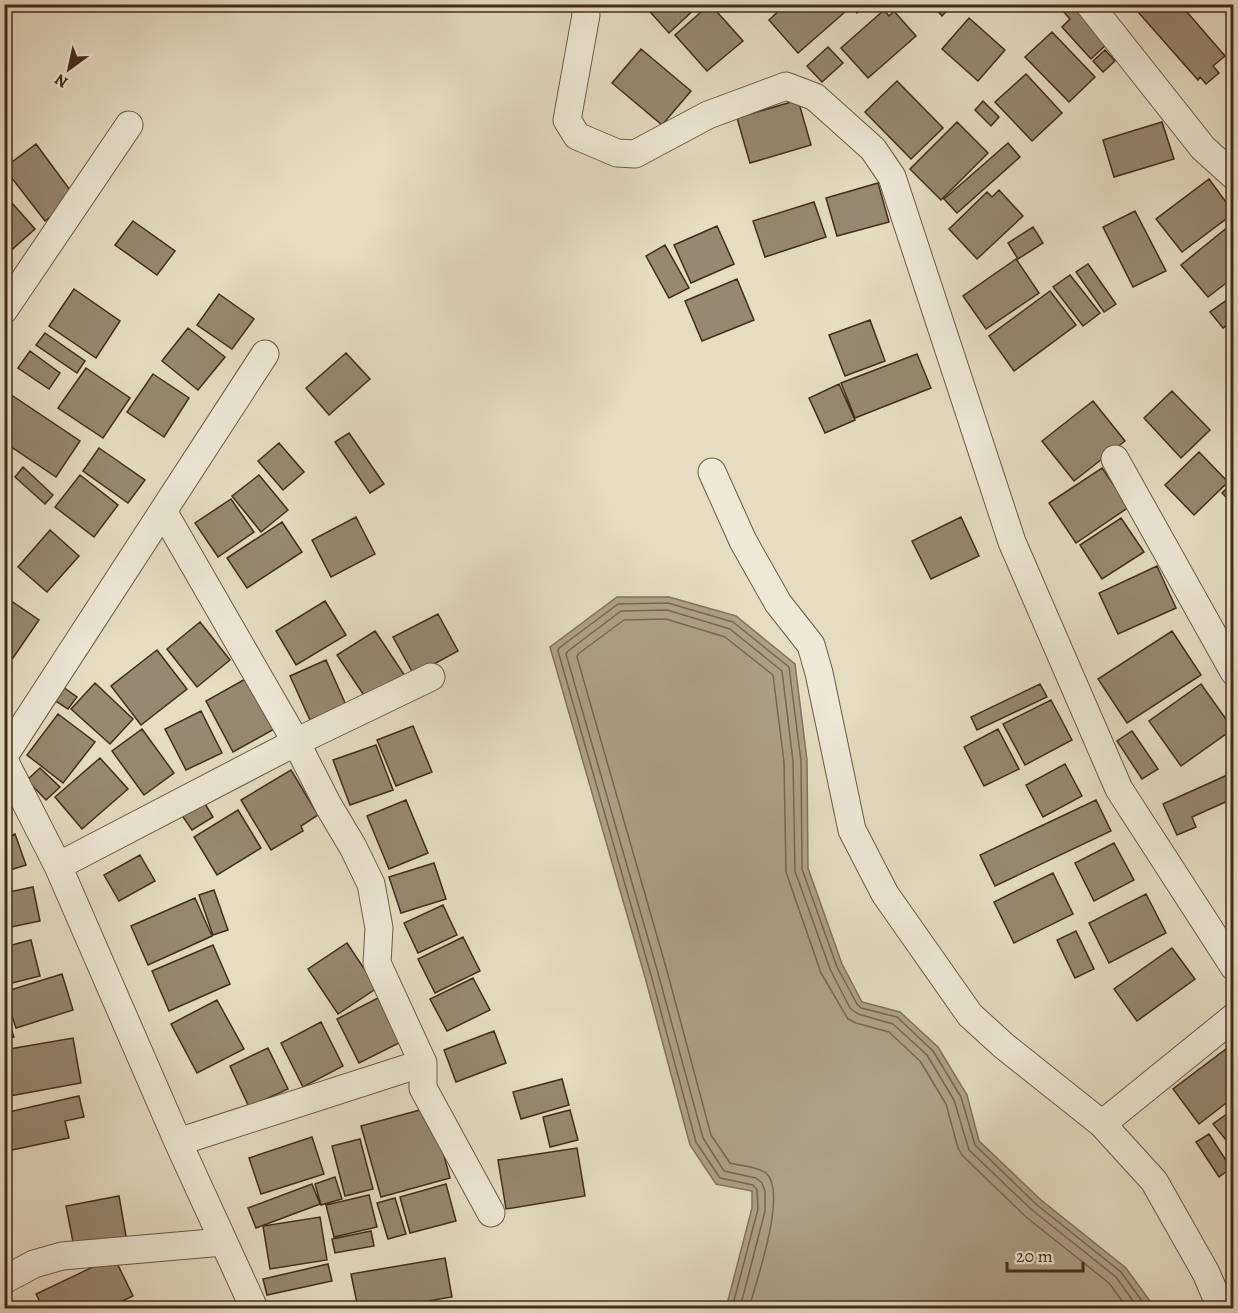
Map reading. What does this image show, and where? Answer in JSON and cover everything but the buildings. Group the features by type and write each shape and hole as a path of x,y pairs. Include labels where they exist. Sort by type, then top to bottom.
{"street":[{"path":"1089,4 1203,148 1233,176"},
{"path":"588,8 567,120 577,136 616,153 635,154 708,115 786,86 815,97 873,149 892,177 1012,542 1119,789 1233,967"},
{"path":"4,309 129,125"},
{"path":"254,1308 178,1142 58,866 4,758 265,354"},
{"path":"1115,459 1233,672"},
{"path":"712,472 743,541 778,603 811,645 852,830 885,894 970,1015 1004,1047 1102,1124 1154,1181 1206,1273 1221,1308"},
{"path":"163,511 296,742 371,884 379,928 377,963 423,1063 423,1088 491,1213"},
{"path":"58,866 296,742 431,676"},
{"path":"1102,1124 1233,1017"},
{"path":"178,1142 423,1063"},
{"path":"4,1280 34,1264 62,1256 224,1242"}],"water":[{"path":"617,597 669,597 736,616 795,664 807,760 808,868 842,964 862,1002 900,1012 938,1047 967,1095 979,1141 1041,1200 1126,1268 1155,1308 726,1308 752,1208 752,1191 716,1184 690,1145 645,977 550,647"}]}
